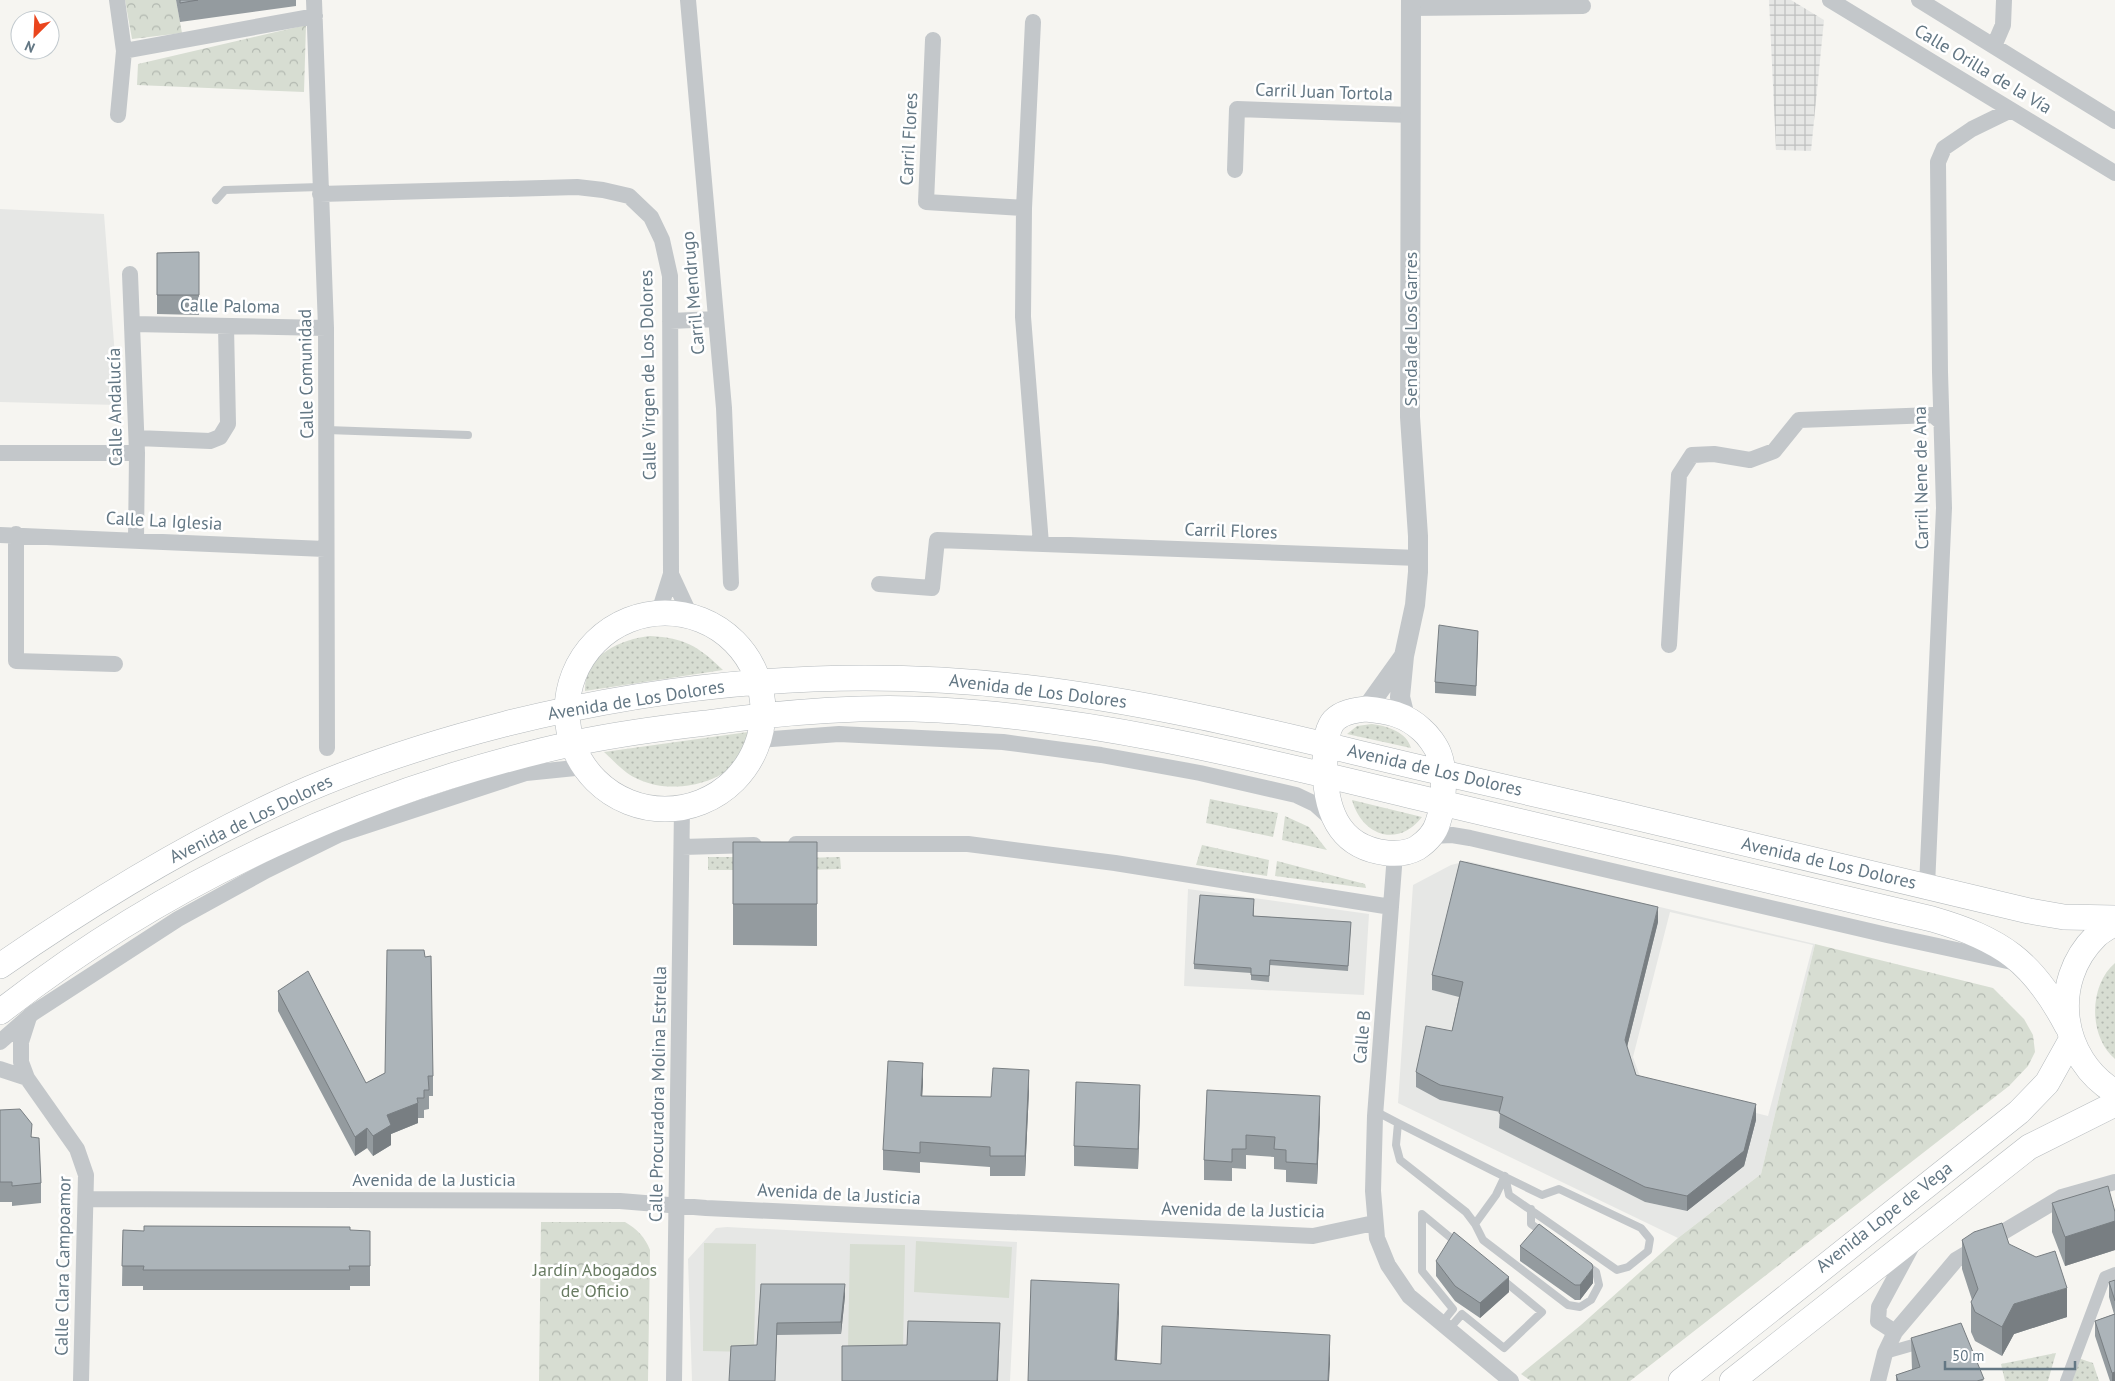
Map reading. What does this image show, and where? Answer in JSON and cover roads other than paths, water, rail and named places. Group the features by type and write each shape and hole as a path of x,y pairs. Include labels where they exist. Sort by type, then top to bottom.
{"main road":[{"path":"659,612 690,615 717,627 740,646 753,664 760,682 764,715 760,740 751,760 738,777 722,792 703,802 682,808 654,808 628,801 604,787 585,767 572,744 567,709 574,672 588,649 608,630 632,618 659,612"},
{"name":"Avenida de Los Dolores","path":"0,966 126,883 202,840 280,802 433,742 567,709 647,694 836,676 944,680 1017,686 1137,703 1326,745 2046,914 2064,917 2115,918"},
{"name":"Avenida de Los Dolores","path":"0,1012 80,954 142,914 212,874 362,806 431,782 488,765 572,744 764,715 838,708 937,709 1049,720 1184,743 1441,802 1965,928 1997,943 2024,966 2051,995 2084,1064 2102,1084 2115,1092"},
{"path":"1366,709 1386,711 1405,717 1423,730 1439,755 1442,772 1441,802 1439,822 1431,836 1417,848 1395,854 1363,846 1350,838 1337,825 1329,804 1325,775 1326,745 1333,722 1348,712 1366,709"},
{"path":"2069,1033 2067,991 2077,961 2096,936 2115,923"},
{"name":"Avenida Lope de Vega","path":"1681,1381 2019,1112 2047,1083 2069,1033"},
{"name":"Avenida Lope de Vega","path":"1732,1381 2029,1147 2115,1104"}],"street":[{"path":"117,0 124,51 118,114"},
{"name":"Carril Mendrugo","path":"688,0 724,408 731,583"},
{"name":"Calle Orilla de la Vía","path":"1830,0 2115,173"},
{"name":"Calle Orilla de la Vía","path":"1919,0 2115,120"},
{"path":"1994,46 2003,25 2004,0"},
{"path":"1410,4 1582,6"},
{"name":"Senda de Los Garres","path":"1405,717 1400,697 1404,656 1415,605 1418,558 1410,417 1410,4"},
{"path":"124,51 315,8"},
{"name":"Calle Comunidad","path":"315,8 326,328 325,549 327,748"},
{"path":"1033,22 1024,208 1023,317 1041,544"},
{"name":"Carril Flores","path":"933,40 926,202 1024,208"},
{"name":"Carril Juan Tortola","path":"1235,170 1237,109 1411,115"},
{"name":"Carril Nene de Ana","path":"1927,886 1944,508 1941,422 1938,162 1944,148 1972,129 2011,110"},
{"name":"Calle Virgen de Los Dolores","path":"320,190 577,187 629,196 651,217 662,240 670,276 671,574 659,612"},
{"name":"Calle Andalucía","path":"130,274 137,446 136,540"},
{"path":"670,321 716,319"},
{"name":"Calle Paloma","path":"133,324 326,328"},
{"path":"0,453 210,441 225,431 228,424 226,326"},
{"path":"1669,645 1680,475 1692,455 1714,454 1750,460 1774,452 1799,420 1933,415 1941,422"},
{"name":"Calle La Iglesia","path":"0,534 325,549"},
{"path":"16,534 16,662 115,664"},
{"name":"Carril Flores","path":"879,584 932,588 937,540 1418,558"},
{"name":"Calle Virgen de Los Dolores","path":"671,574 690,615"},
{"path":"1366,709 1404,656"},
{"path":"760,740 848,734 1003,742 1101,755 1200,773 1304,798 1316,804 1337,825"},
{"path":"0,1042 29,1017 178,919 267,870 338,835 526,773 585,767"},
{"name":"Calle Procuradora Molina Estrella","path":"674,1381 682,808"},
{"path":"1431,836 1452,835 1470,838 1956,951 1992,956 2024,966"},
{"path":"682,847 968,844 1115,863 1391,907"},
{"name":"Calle B","path":"1374,1223 1372,1191 1376,1111 1395,854"},
{"name":"Calle Clara Campoamor","path":"29,1017 21,1042 21,1062 27,1078 77,1149 86,1175 81,1381"},
{"path":"0,1069 27,1078"},
{"path":"1878,1381 1885,1353 1895,1332 1956,1260 2062,1197 2115,1182"},
{"name":"Avenida de la Justicia","path":"86,1199 620,1201 677,1204 706,1208 1313,1236 1374,1223"},
{"path":"1374,1223 1380,1252 1401,1285 1415,1302 1511,1381"},
{"path":"1895,1332 1878,1321 1879,1307 1920,1232"},
{"path":"2066,1381 2104,1277 2115,1273"},
{"path":"1885,1353 1937,1338"}],"lane":[{"path":"216,200 225,190 320,190"},
{"path":"327,430 468,435"},
{"path":"1376,1111 1398,1123 1505,1176 1542,1195 1559,1189 1641,1228 1650,1239 1648,1251 1628,1267 1617,1270 1509,1194 1505,1176"},
{"path":"1398,1123 1396,1145 1400,1160 1466,1212 1483,1240 1568,1305 1580,1307 1590,1300 1599,1285 1596,1272 1574,1256"},
{"path":"1475,1224 1496,1195 1505,1176"},
{"path":"1531,1209 1531,1224 1553,1240"},
{"path":"1444,1327 1453,1309 1422,1271 1422,1214 1467,1251"},
{"path":"1444,1327 1462,1314 1504,1348 1542,1312 1497,1275"}],"park label":[{"name":"Jardín Abogados de Oficio","path":"595,1280"}]}
